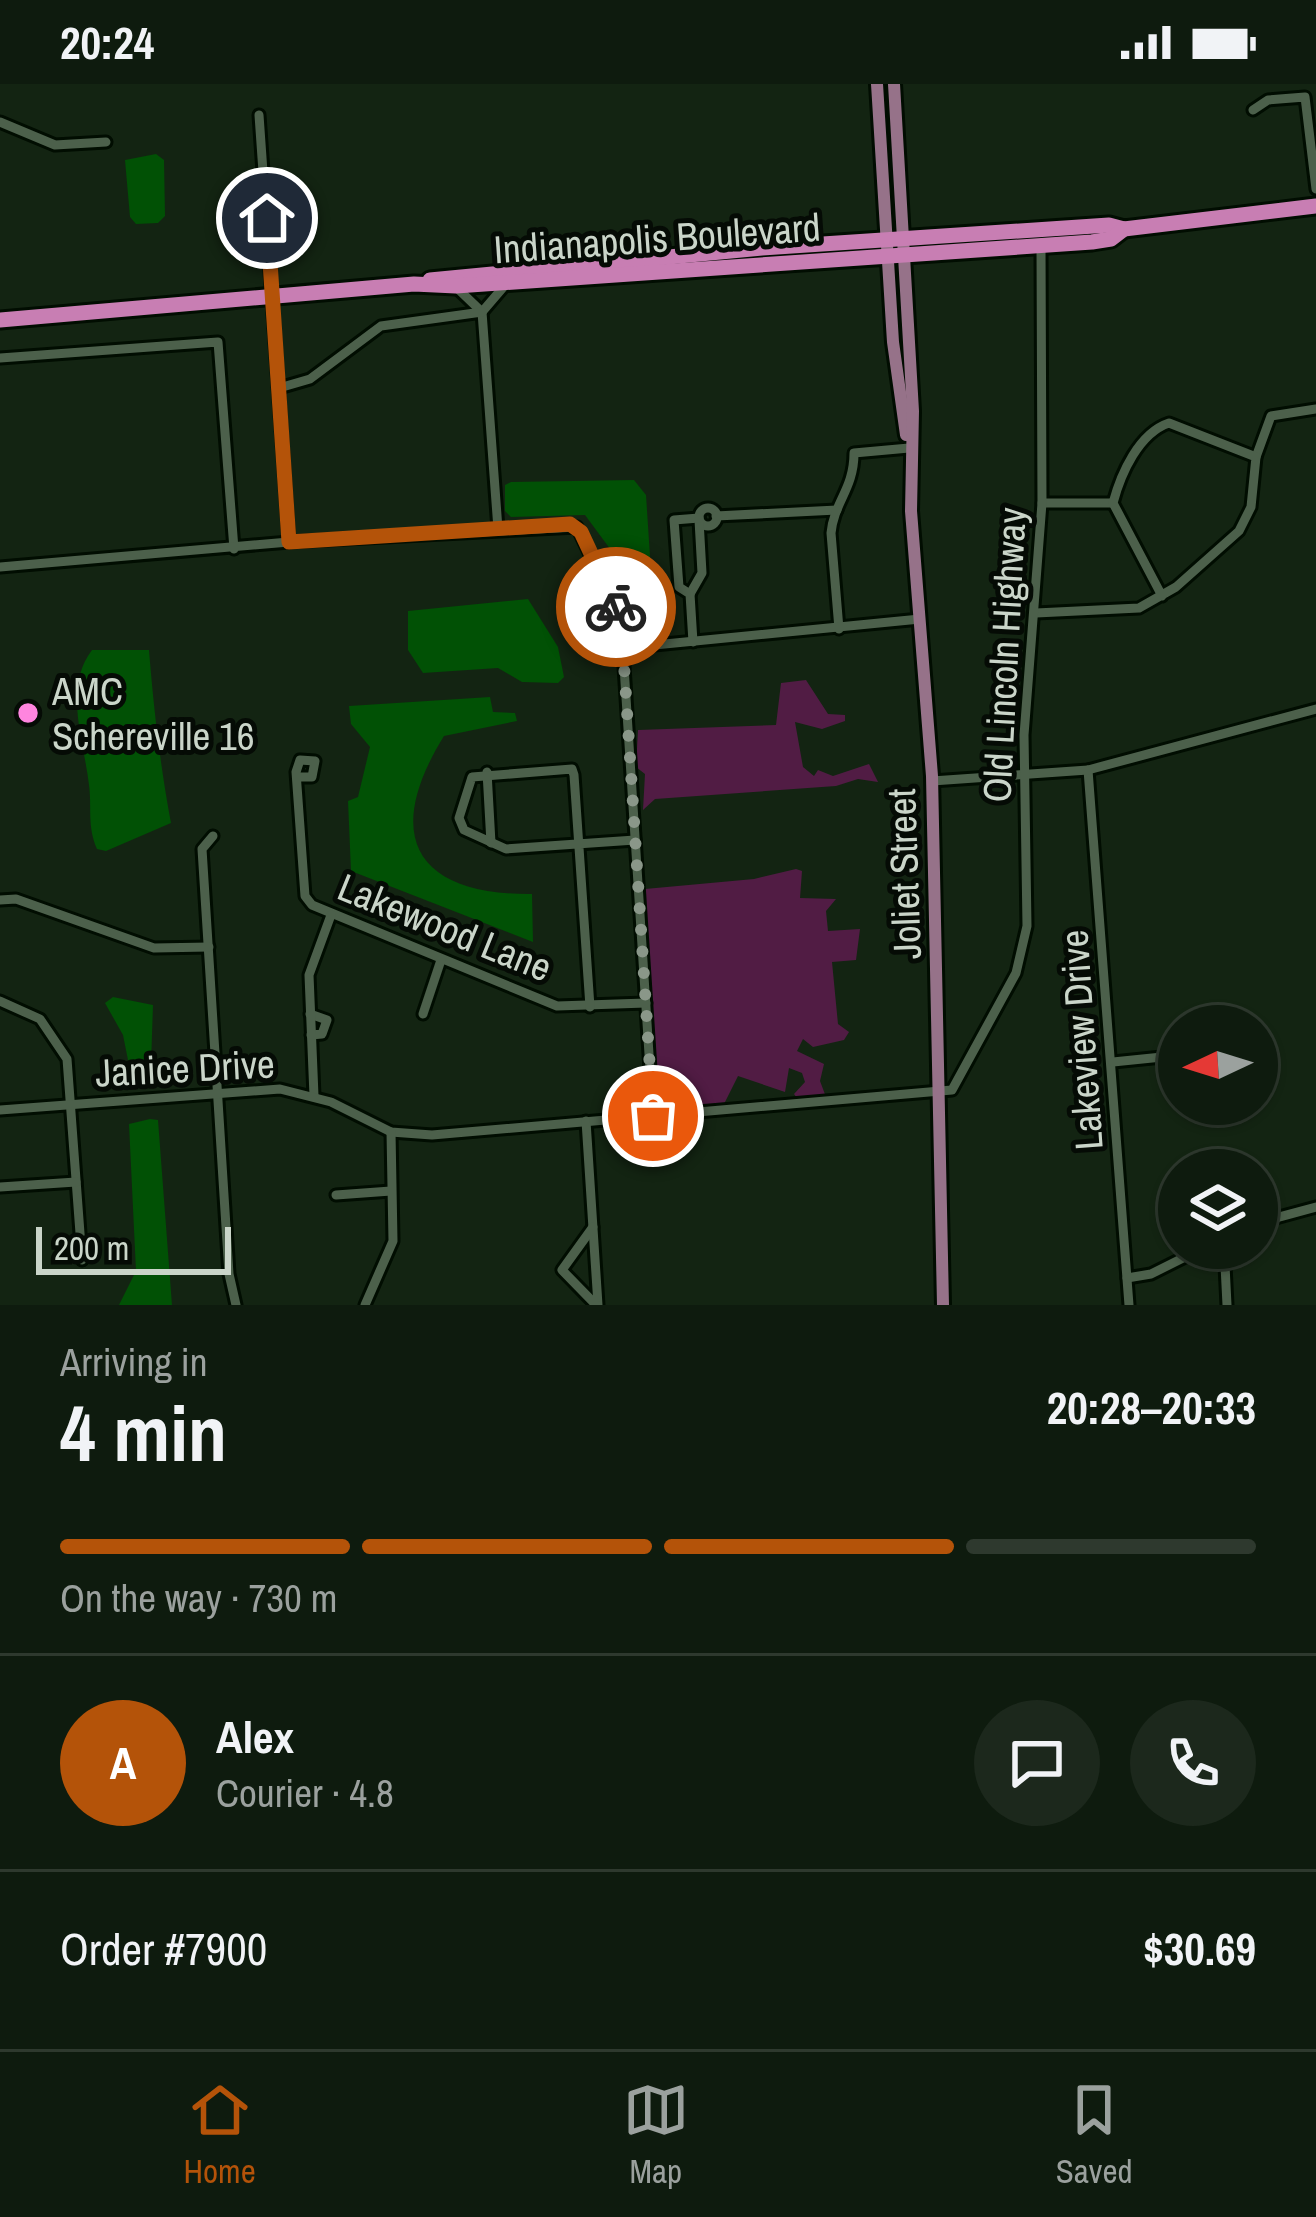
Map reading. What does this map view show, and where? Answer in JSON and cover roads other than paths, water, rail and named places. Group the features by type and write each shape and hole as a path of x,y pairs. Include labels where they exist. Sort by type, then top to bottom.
{"highway":[{"path":"896,247 1078,228 1124,229 1316,206"},
{"path":"1047,251 1042,239 1074,234 1078,228"},
{"path":"896,247 1047,251 1111,239 1124,229"},
{"name":"Indianapolis Boulevard","path":"0,320 896,247"},
{"name":"Indianapolis Boulevard","path":"414,284 454,273 896,247"}],"main road":[{"path":"877,84 896,247"},
{"path":"894,84 896,247"},
{"name":"Joliet Street","path":"896,247 900,416 909,445 932,781 943,1305"}],"street":[{"path":"1253,110 1268,100 1305,98 1316,189"},
{"path":"259,115 289,542"},
{"path":"0,122 55,145 106,142"},
{"name":"Old Lincoln Highway","path":"940,1094 956,1086 1016,973 1030,870 1023,775 1042,503 1047,251"},
{"path":"279,388 310,379 381,326 482,312 508,282"},
{"path":"456,286 482,312 497,529"},
{"path":"0,358 218,342 234,549"},
{"path":"1036,613 1139,608 1162,596 1239,531 1251,507 1256,458 1271,416 1316,409"},
{"path":"1113,503 1143,440 1152,429 1169,423 1256,458"},
{"path":"839,629 831,533 837,509 851,489 854,453 909,445"},
{"path":"878,451 909,467"},
{"path":"1042,503 1113,503"},
{"path":"1113,503 1162,596"},
{"path":"690,594 679,586 674,520 699,519 710,526 716,517 837,509"},
{"path":"693,642 690,594 702,573 699,519"},
{"path":"0,567 289,542 564,524 579,529 616,608 623,649 653,1116"},
{"path":"623,649 920,619"},
{"path":"932,781 1088,770 1316,709"},
{"path":"590,1007 579,844 574,776 567,766 472,777 459,818 464,830 506,849 579,844 635,840"},
{"name":"Lakeview Drive","path":"1088,770 1129,1305"},
{"path":"487,772 491,843"},
{"name":"Lakewood Lane","path":"299,777 304,888 312,905 557,1006 646,1003"},
{"path":"213,836 202,849 229,1274 236,1305"},
{"path":"0,900 16,898 154,948 209,947"},
{"path":"314,1096 309,975 331,915"},
{"path":"423,1014 441,960"},
{"path":"0,1001 40,1019 67,1059 82,1260"},
{"path":"1113,1061 1158,1057"},
{"name":"Janice Drive","path":"0,1110 280,1089 314,1096 391,1132 432,1136 940,1094"},
{"path":"586,1121 597,1305"},
{"path":"364,1305 391,1254 391,1132"},
{"path":"0,1187 76,1182"},
{"path":"336,1195 391,1192"},
{"path":"1278,1217 1316,1207"},
{"path":"593,1228 562,1270 597,1305"},
{"path":"1127,1278 1161,1269"},
{"path":"1225,1269 1227,1305"}],"place":[{"name":"AMC Schereville 16","path":"28,713"}]}
